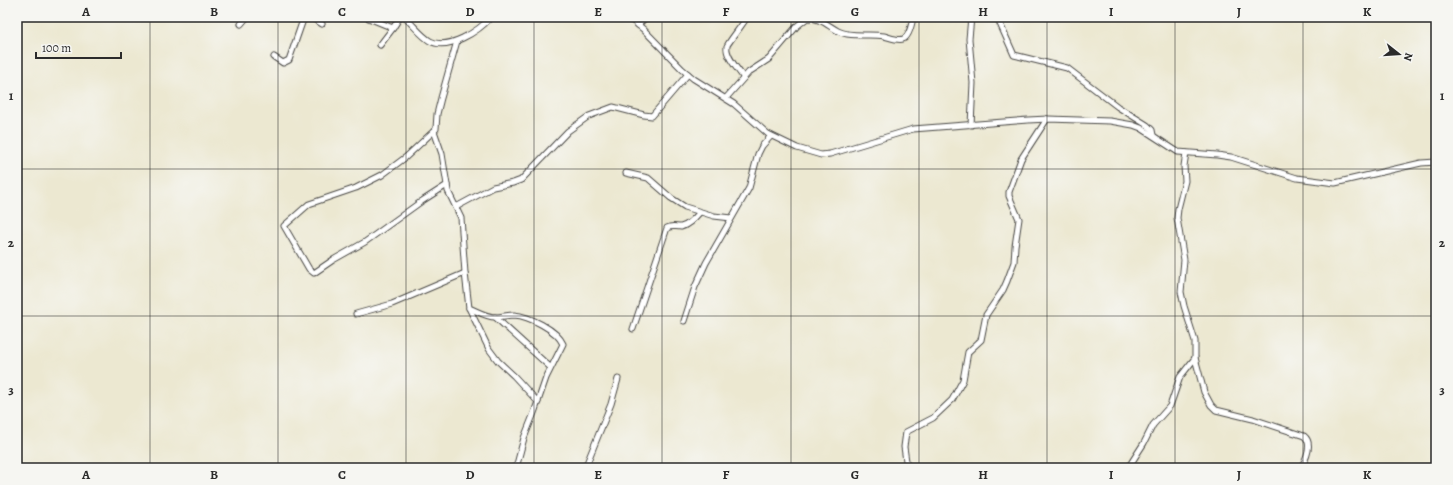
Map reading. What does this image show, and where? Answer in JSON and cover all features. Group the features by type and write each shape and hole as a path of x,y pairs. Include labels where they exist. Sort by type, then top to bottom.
{"street":[{"path":"241,24 247,17"},
{"path":"274,57 282,63 290,60 304,17"},
{"path":"313,17 314,20 322,24"},
{"path":"366,17 393,28"},
{"path":"380,45 400,17"},
{"path":"404,17 430,41 435,43 450,43 457,41 479,28 491,17"},
{"path":"628,17 688,74 705,87 726,98 746,113 771,136 798,148 821,155 837,153 892,134 913,129 1047,119 1116,122 1133,125 1153,135 1173,149 1186,153 1231,157 1297,178 1335,183 1389,169 1421,163 1436,162"},
{"path":"638,25 646,17"},
{"path":"744,77 730,58 727,46 747,17"},
{"path":"726,98 750,70 769,59 797,26 807,18 825,22 838,31 845,33 878,35 902,40 908,34 913,17"},
{"path":"971,17 968,39 973,83 971,125"},
{"path":"997,17 1014,55 1067,68 1118,107 1147,125 1152,130 1153,135"},
{"path":"447,185 365,242 333,260 314,273 309,268 284,226 309,204 356,188 382,175 406,157 434,131 457,41"},
{"path":"456,207 494,188 521,180 568,131 589,116 613,107 652,116 688,74"},
{"path":"908,468 904,447 906,432 933,418 952,400 963,380 968,352 981,340 984,320 1003,290 1012,268 1019,219 1009,196 1009,192 1021,159 1047,119"},
{"path":"434,131 444,162 448,191 461,218 469,308 489,349 498,361 518,379 538,402"},
{"path":"684,321 695,287 706,263 752,184 758,154 762,146 771,136"},
{"path":"1186,153 1184,166 1185,181 1178,209 1177,221 1184,260 1181,296 1195,341 1195,358 1204,392 1213,408 1222,412 1253,419 1298,433 1307,438 1308,446 1301,468"},
{"path":"626,173 647,178 685,208 714,216 731,218"},
{"path":"633,329 667,228 670,226 679,227 686,225 700,212"},
{"path":"356,314 392,304 465,273"},
{"path":"469,308 484,315 495,317 512,315 523,316 534,320 560,338 564,344 550,367 524,438 516,468"},
{"path":"495,317 550,367"},
{"path":"1128,468 1154,424 1170,406 1180,377 1195,358"},
{"path":"587,467 611,404 618,379"}]}
